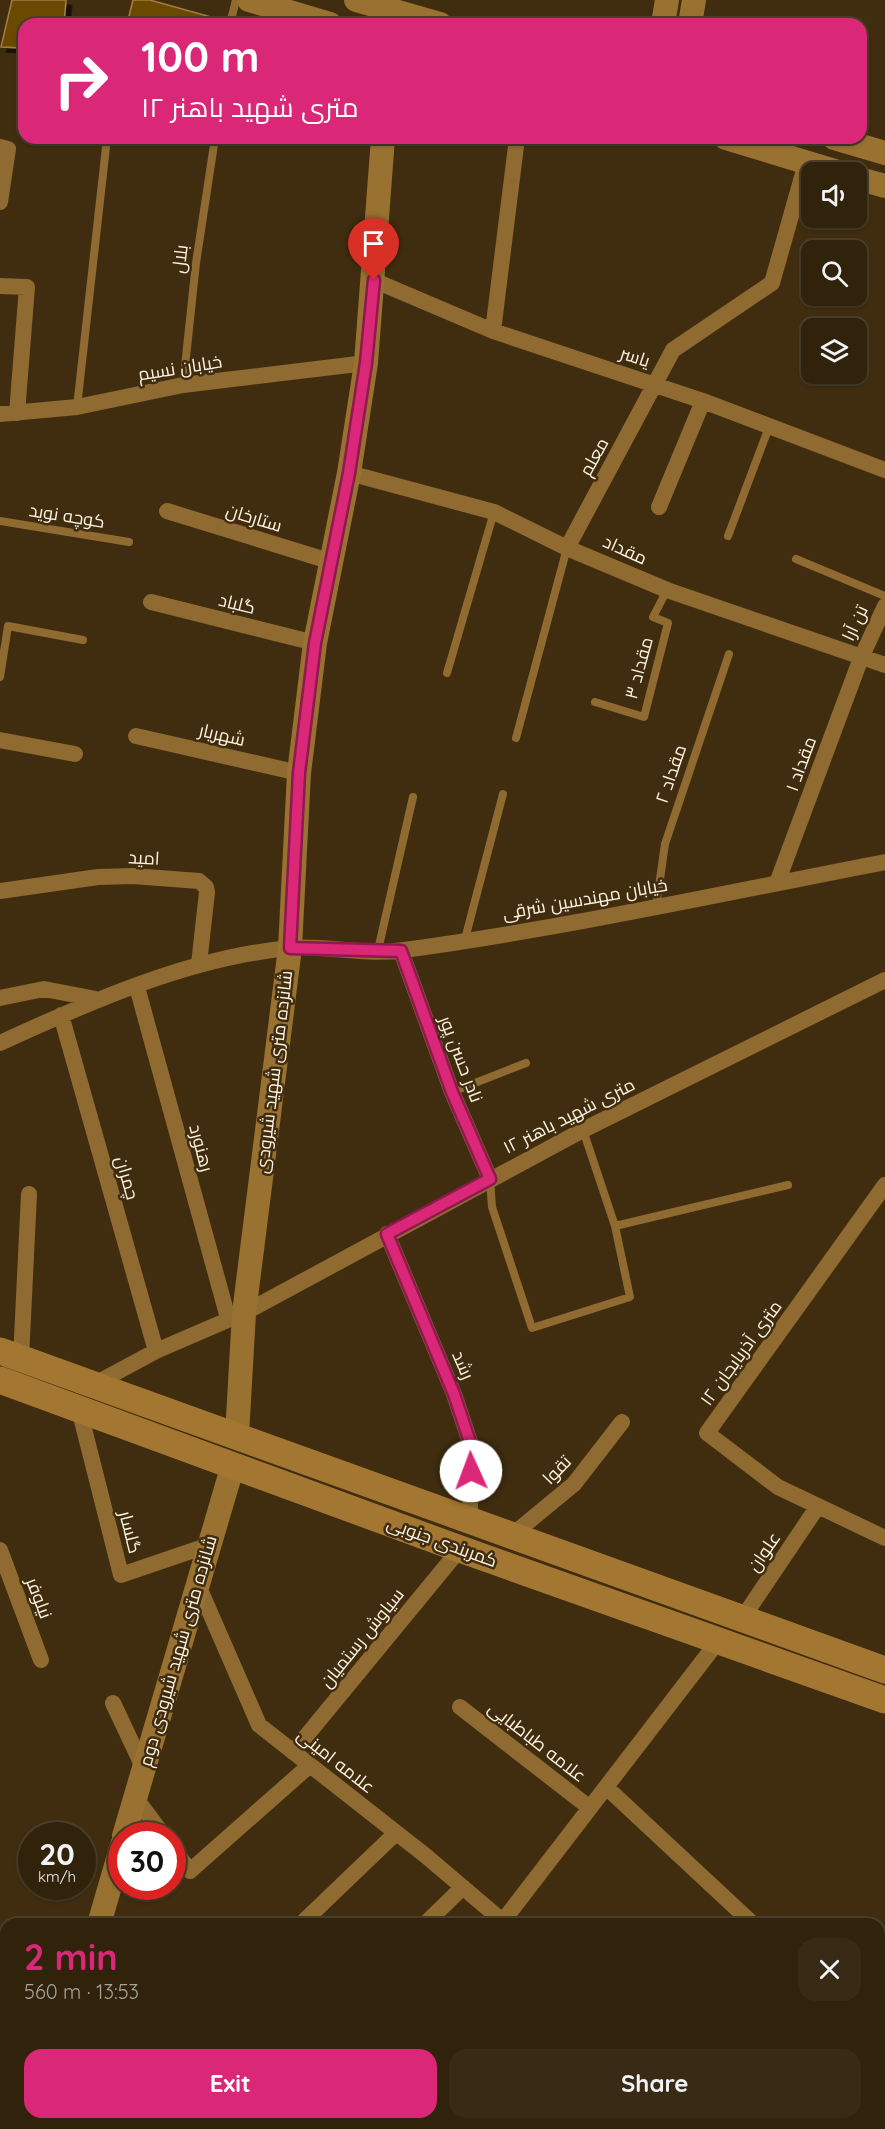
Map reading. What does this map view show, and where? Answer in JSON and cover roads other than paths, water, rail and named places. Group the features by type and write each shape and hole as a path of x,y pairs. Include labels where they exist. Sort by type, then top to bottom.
{"main road":[{"path":"249,0 310,18"},
{"path":"357,0 395,18"},
{"path":"664,18 667,0"},
{"path":"691,18 694,0"},
{"name":"شانزده متری شهید شیرودی","path":"237,1435 236,1316 290,948 299,773 315,643 329,561 349,473 366,363 383,144"},
{"path":"745,144 803,162"},
{"path":"854,144 885,153"},
{"path":"867,181 885,186"},
{"name":"کمربندی جنوبی","path":"11,1355 885,1670"},
{"name":"کمربندی جنوبی","path":"4,1384 79,1409 460,1550 885,1700"},
{"path":"233,1466 237,1435"},
{"name":"شانزده متری شهید شیرودی دوم","path":"128,1822 233,1466"},
{"path":"101,1918 108,1893"}],"street":[{"path":"493,331 516,144"},
{"path":"0,147 8,150 0,202"},
{"name":"معلم","path":"567,548 674,350 772,283 801,181"},
{"name":"یاسر","path":"374,280 493,331 703,401 885,470"},
{"path":"0,286 27,287 17,413"},
{"name":"خیابان نسیم","path":"0,414 77,407 183,385 366,363"},
{"path":"659,507 703,401"},
{"name":"مقداد","path":"349,473 494,512 567,548 667,590 885,665"},
{"name":"ستارخان","path":"167,512 329,561"},
{"name":"گلباد","path":"151,602 315,643"},
{"name":"تن آرا","path":"861,658 885,606"},
{"name":"مقداد ۱","path":"777,883 861,658"},
{"name":"شهریار","path":"136,736 299,773"},
{"path":"0,741 75,754"},
{"name":"خیابان مهندسین شرقی","path":"0,1043 96,999 137,987 199,964 290,948 401,951 656,907 885,862"},
{"name":"امید","path":"0,891 98,877 133,876 198,881 206,886 207,892 199,964"},
{"name":"نادر حسن پور","path":"401,951 452,1092 490,1179"},
{"name":"۱۲ متری شهید باهنر","path":"93,1384 156,1351 236,1316 584,1130 885,980"},
{"name":"رهنورد","path":"137,987 236,1316"},
{"path":"0,998 44,989 96,999"},
{"name":"چمران","path":"61,1015 156,1351"},
{"name":"۱۲ متری آذربایجان","path":"885,1185 707,1433 778,1488 885,1538"},
{"path":"11,1355 29,1194"},
{"name":"رشد","path":"387,1234 454,1394 470,1442 470,1519"},
{"name":"گلسار","path":"79,1409 121,1575 209,1545"},
{"name":"تقوا","path":"511,1536 574,1484 622,1422"},
{"name":"علوان","path":"742,1619 818,1506"},
{"name":"نیلوفر","path":"0,1550 41,1660"},
{"name":"سیاوش رستمیان","path":"293,1752 460,1550"},
{"name":"علامه امینی","path":"198,1585 259,1725 499,1918"},
{"path":"509,1918 719,1640"},
{"path":"113,1703 144,1769"},
{"name":"علامه طباطبایی","path":"460,1707 590,1808"},
{"path":"186,1866 190,1871 310,1765"},
{"path":"606,1787 747,1918"},
{"path":"135,1797 154,1822"},
{"path":"307,1918 396,1833"},
{"path":"431,1918 463,1887"}],"lane":[{"path":"232,18 236,0"},
{"path":"77,407 105,144"},
{"name":"بلال","path":"183,385 196,264 214,144"},
{"path":"728,536 769,427"},
{"path":"447,673 494,512"},
{"name":"کوچه نوید","path":"0,521 129,542"},
{"path":"516,738 567,548"},
{"path":"796,559 885,596"},
{"name":"مقداد ۳","path":"595,702 644,717 668,623 654,617 667,590"},
{"path":"0,677 8,626 83,640"},
{"name":"مقداد ۲","path":"656,907 665,844 729,654"},
{"path":"465,939 503,794"},
{"path":"378,950 413,796"},
{"path":"452,1092 526,1063"},
{"path":"490,1179 492,1207 532,1328 630,1297 615,1226 584,1130"},
{"path":"615,1226 788,1185"}]}
